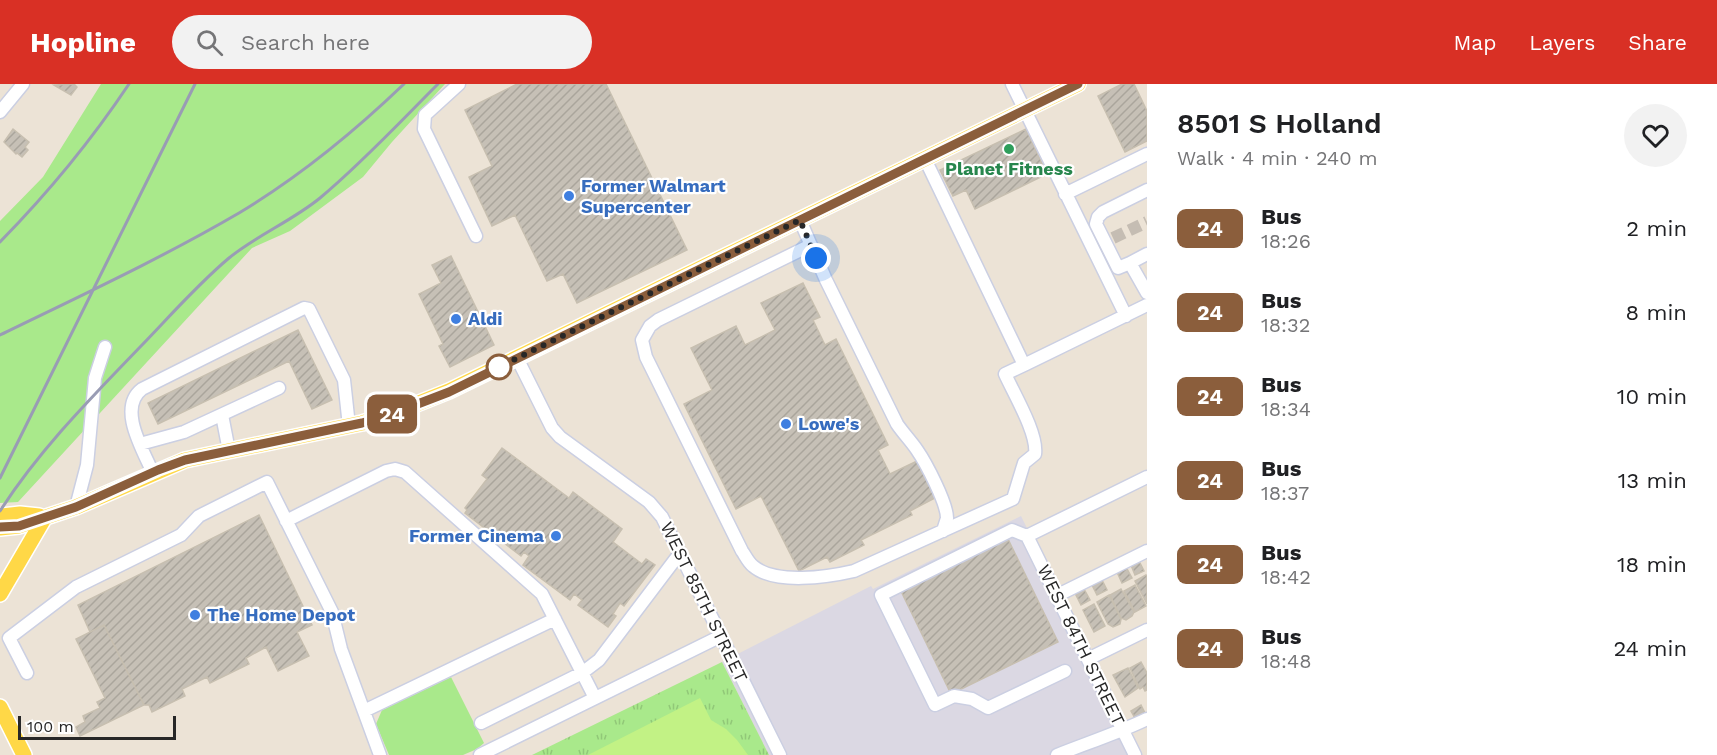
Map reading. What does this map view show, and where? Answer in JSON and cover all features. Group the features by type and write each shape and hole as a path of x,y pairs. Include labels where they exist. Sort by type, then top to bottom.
{"main road":[{"path":"1,522 20,514 45,516 76,507 185,460 349,426 389,415 449,392 1078,84"},
{"path":"0,594 45,516"},
{"path":"0,707 24,755"}],"street":[{"path":"459,84 425,115 424,129 476,236"},
{"path":"1012,84 1126,316"},
{"path":"0,112 16,87"},
{"path":"1065,194 1147,154"},
{"path":"925,159 1024,365"},
{"path":"1147,190 1103,212 1096,224 1109,240 1118,268 1147,254"},
{"path":"800,220 897,424 917,448 943,501 947,518 943,531"},
{"path":"811,245 657,320 650,326 642,340 646,357 741,551 752,565 763,572 786,577 808,578 854,571 1012,499 1024,463 1035,454 1037,446 1005,374 1147,305"},
{"path":"1130,262 1146,288"},
{"path":"153,473 131,419 131,407 136,393 304,308 309,309 344,380 349,426"},
{"path":"76,507 87,465 95,378 105,347"},
{"name":"WEST 85TH STREET","path":"517,358 552,428 560,437 657,509 780,755"},
{"path":"140,444 184,432 279,388"},
{"path":"222,414 229,451"},
{"path":"286,521 386,471 395,469 405,472 542,594 595,698"},
{"path":"1065,671 988,708 972,699 954,696 935,705 881,595 1012,530 1027,536 1147,477"},
{"path":"27,673 9,638 76,587 181,535 199,516 267,482 333,612 341,649 380,755"},
{"name":"WEST 84TH STREET","path":"1027,536 1135,755"},
{"path":"1056,596 1147,551"},
{"path":"481,723 582,673 599,660 680,553"},
{"path":"364,711 555,619"},
{"path":"1088,659 1147,630"},
{"path":"480,755 721,636"},
{"path":"1057,755 1106,735 1123,731 1147,719"}],"shaded area":[{"path":"1021,516 1139,755 769,755 722,662 871,586 873,589"}],"green space":[{"path":"101,84 445,84 363,177 290,231 252,248 18,502 0,503 0,221 43,177"},
{"path":"722,662 769,755 532,755"},
{"path":"451,677 484,743 463,755 389,755 376,724 382,710"},
{"path":"700,698 711,720 726,729 748,755 588,755"}],"building":[{"path":"74,84 77,87 71,95 54,85"},
{"name":"Former Walmart Supercenter","path":"517,84 606,84 687,250 577,303 563,274 547,281 515,215 492,226 469,177 492,166 465,110"},
{"path":"1122,84 1134,84 1147,111 1147,141 1125,152 1098,96"},
{"path":"13,129 29,142 25,147 28,150 22,157 4,142"},
{"name":"Planet Fitness","path":"1026,129 1047,174 975,209 966,190 953,196 940,170"},
{"name":"Aldi","path":"451,256 494,345 450,367 439,346 443,344 419,294 441,283 432,265"},
{"name":"Lowe's","path":"803,283 820,317 813,320 825,345 836,339 888,445 878,450 890,474 917,461 935,498 910,511 912,515 861,540 864,545 830,562 827,557 799,571 761,496 736,509 684,404 712,390 691,348 736,326 745,345 775,330 761,303"},
{"path":"298,330 332,400 312,409 289,361 158,424 148,403"},
{"name":"Former Cinema","path":"502,448 569,498 573,492 622,529 613,542 642,564 646,559 655,565 624,606 620,603 613,614 616,616 608,627 578,605 582,600 574,594 570,600 523,565 529,556 524,552 521,556 465,513 467,510 465,508 487,479 482,475"},
{"name":"The Home Depot","path":"259,515 312,625 297,632 309,656 278,671 266,647 246,658 249,664 210,683 207,677 182,689 185,696 152,712 149,705 144,705 104,625 90,632 78,605"},
{"path":"1008,539 1058,642 951,694 901,591"},
{"path":"1139,561 1144,571 1135,575 1131,565"},
{"path":"1126,567 1132,578 1122,583 1117,572"},
{"path":"1147,576 1147,604 1135,581"},
{"path":"1102,580 1107,590 1097,595 1092,585"},
{"path":"1135,585 1146,606 1135,612 1124,591"},
{"path":"1084,589 1090,600 1081,605 1075,593"},
{"path":"1121,589 1134,612 1126,620 1121,618 1110,595"},
{"path":"1109,595 1121,619 1120,624 1113,627 1108,624 1097,602"},
{"path":"1094,604 1105,626 1094,632 1083,610"},
{"path":"104,625 144,705 80,736 76,727 85,722 83,716 100,708 97,702 105,698 76,639"},
{"path":"1141,662 1147,673 1147,690 1145,691 1143,687 1140,689 1130,668"},
{"path":"1128,668 1138,688 1125,697 1113,675"},
{"path":"1141,705 1146,715 1136,720 1131,711"}],"tunnel":[{"path":"1113,238 1147,222"}],"railway":[{"path":"0,242 68,166 100,126 129,84"},
{"path":"0,478 195,84"},
{"path":"0,335 151,261 239,213 325,153 404,84"},
{"path":"0,511 32,466 67,425 206,278 240,250 298,214 336,185 438,84"}],"bus line":[{"name":"24","path":"0,527 19,526 76,507 185,460 362,423 449,392 1078,84"}],"place":[{"name":"Planet Fitness","path":"1009,149"},
{"name":"Former Walmart Supercenter","path":"569,196"},
{"name":"Aldi","path":"456,319"},
{"name":"Lowe's","path":"786,424"},
{"name":"Former Cinema","path":"556,536"},
{"name":"The Home Depot","path":"195,615"}],"route":[{"path":"499,367 497,368 800,220 816,258"}]}
